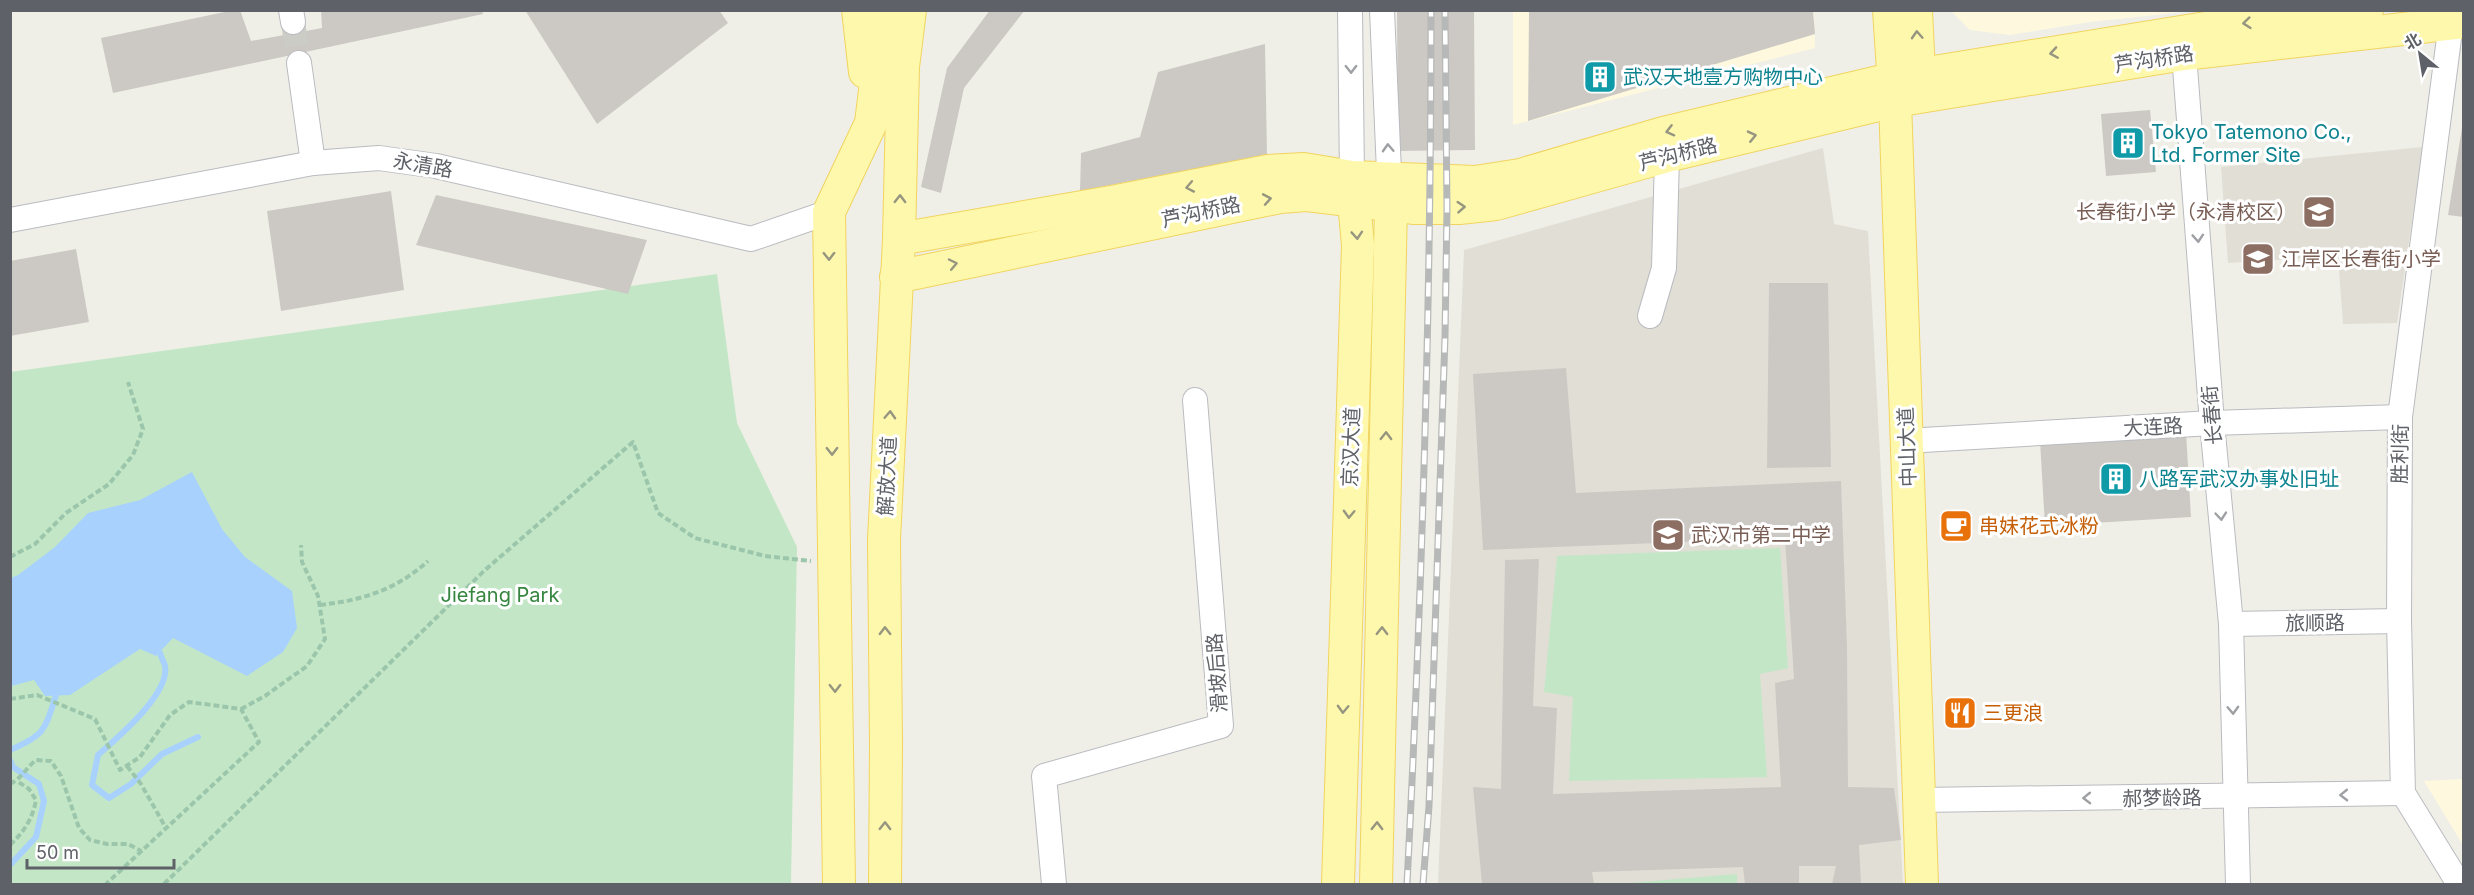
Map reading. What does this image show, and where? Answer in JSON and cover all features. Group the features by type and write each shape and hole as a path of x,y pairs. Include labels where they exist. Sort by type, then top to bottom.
{"main road":[{"path":"858,10 871,123"},
{"path":"839,885 829,212 871,123 885,10"},
{"name":"解放大道","path":"885,885 884,540 899,239 903,67 910,10"},
{"name":"解放大道","path":"903,67 919,10"},
{"name":"中山大道","path":"1889,10 1904,88"},
{"name":"中山大道","path":"1916,10 1904,88 1906,441 1922,885"},
{"name":"芦沟桥路","path":"896,277 1280,197 1353,188 1390,192 1520,176 1663,133 2218,26 2367,10"},
{"name":"芦沟桥路","path":"1390,192 1415,208 1460,208 1496,204 1904,88 2455,19"},
{"name":"芦沟桥路","path":"899,239 1117,201 1268,171 1304,168 1353,188"},
{"name":"京汉大道","path":"1338,885 1358,245 1353,188"},
{"name":"京汉大道","path":"1376,885 1390,192"}],"street":[{"name":"京汉大道","path":"1350,10 1353,188"},
{"name":"京汉大道","path":"1382,10 1390,192"},
{"name":"胜利街","path":"2455,19 2400,417 2399,621 2403,793 2459,885"},
{"name":"长春街","path":"2184,54 2212,423 2231,624 2238,885"},
{"path":"298,63 312,163"},
{"path":"1650,316 1664,268 1667,156"},
{"name":"永清路","path":"10,220 312,163 379,158 436,166 751,239 829,212"},
{"name":"滑坡后路","path":"1054,885 1044,776 1221,726 1195,400"},
{"name":"大连路","path":"1906,441 2212,423 2400,417"},
{"name":"旅顺路","path":"2231,624 2399,621"},
{"name":"郝梦龄路","path":"1920,800 2403,793"}],"path":[{"path":"10,557 35,544 66,513 109,484 133,455 143,429 128,382"},
{"path":"165,885 486,570 633,442 658,513 695,538 765,556 833,563"},
{"path":"10,699 24,695 37,695 95,719 120,770 140,756 170,715 189,702 241,709 265,696 307,666 325,639 318,596 302,562 301,545"},
{"path":"320,605 344,602 381,592 409,578 428,561"},
{"path":"106,885 258,742 241,709"},
{"path":"10,784 17,781 27,767 36,760 51,761 61,776 79,828 90,840 107,844 128,844 141,851"},
{"path":"127,766 141,784 166,828"},
{"path":"10,845 25,830 33,814 36,800 29,789 17,781"}],"shaded area":[{"name":"武汉天地壹方购物中心","path":"1513,11 1814,11 1815,48 1513,125"},
{"path":"1951,11 2193,11 2090,22 2010,35 1970,30"},
{"name":"长春街小学（永清校区）","path":"2423,147 2397,323 2343,324 2338,256 2228,263 2221,167"},
{"name":"武汉市第二中学","path":"1823,148 1834,224 1868,231 1903,884 1438,884 1464,250"},
{"path":"2464,779 2463,845 2424,781"}],"green space":[{"name":"Jiefang Park","path":"717,274 737,423 797,547 791,884 11,884 10,372"},
{"path":"1780,548 1788,668 1760,674 1767,777 1569,781 1573,697 1544,692 1557,556"},
{"path":"1737,874 1737,884 1617,884"}],"water":[{"path":"192,472 222,529 245,557 292,591 297,628 283,652 247,676 173,638 156,656 140,649 70,695 45,696 34,680 11,686 11,578 55,547 88,513 140,500"}],"building":[{"path":"240,10 251,41 322,28 321,10 482,10 483,14 113,93 101,38"},
{"path":"525,10 719,10 728,23 597,124"},
{"path":"990,10 1025,10 964,88 941,193 921,187 947,68"},
{"path":"1397,10 1474,10 1475,150 1398,151"},
{"name":"武汉天地壹方购物中心","path":"1529,10 1813,10 1815,34 1528,121"},
{"path":"1265,44 1267,155 1080,191 1081,153 1140,137 1158,72"},
{"name":"Tokyo Tatemono Co., Ltd. Former Site","path":"2150,110 2156,172 2106,176 2101,114"},
{"path":"2462,128 2464,128 2464,217 2448,215"},
{"path":"391,191 404,290 281,311 267,211"},
{"path":"436,195 647,240 628,294 416,245"},
{"path":"76,249 89,322 10,336 10,261"},
{"path":"1769,283 1828,283 1831,467 1767,468"},
{"name":"武汉市第二中学","path":"1566,368 1576,493 1841,481 1847,647 1848,787 1894,788 1901,840 1859,845 1861,884 1832,884 1836,866 1799,866 1799,884 1745,884 1743,867 1592,872 1594,884 1482,884 1473,787 1501,789 1505,560 1539,559 1533,706 1557,708 1553,794 1781,787 1775,683 1794,679 1785,538 1483,550 1473,374"},
{"name":"八路军武汉办事处旧址","path":"2186,432 2191,517 2045,526 2040,441"}],"waterway":[{"path":"160,653 165,666 164,677 159,689 140,715 98,755 92,785 109,798 131,784 162,754 198,737"},
{"path":"10,750 30,740 42,730 56,695"},
{"path":"10,760 13,767 39,784 44,801 36,837 10,865"}],"tunnel":[{"path":"293,22 299,63"}],"railway":[{"path":"1407,884 1425,447 1431,10"},
{"path":"1423,884 1429,806 1445,337 1447,209 1445,10"}],"place":[{"name":"武汉天地壹方购物中心","path":"1600,77"},
{"name":"Tokyo Tatemono Co., Ltd. Former Site","path":"2128,143"},
{"name":"长春街小学（永清校区）","path":"2319,212"},
{"name":"江岸区长春街小学","path":"2258,259"},
{"name":"八路军武汉办事处旧址","path":"2116,479"},
{"name":"串妹花式冰粉","path":"1956,526"},
{"name":"武汉市第二中学","path":"1668,535"},
{"name":"三更浪","path":"1960,713"}]}
